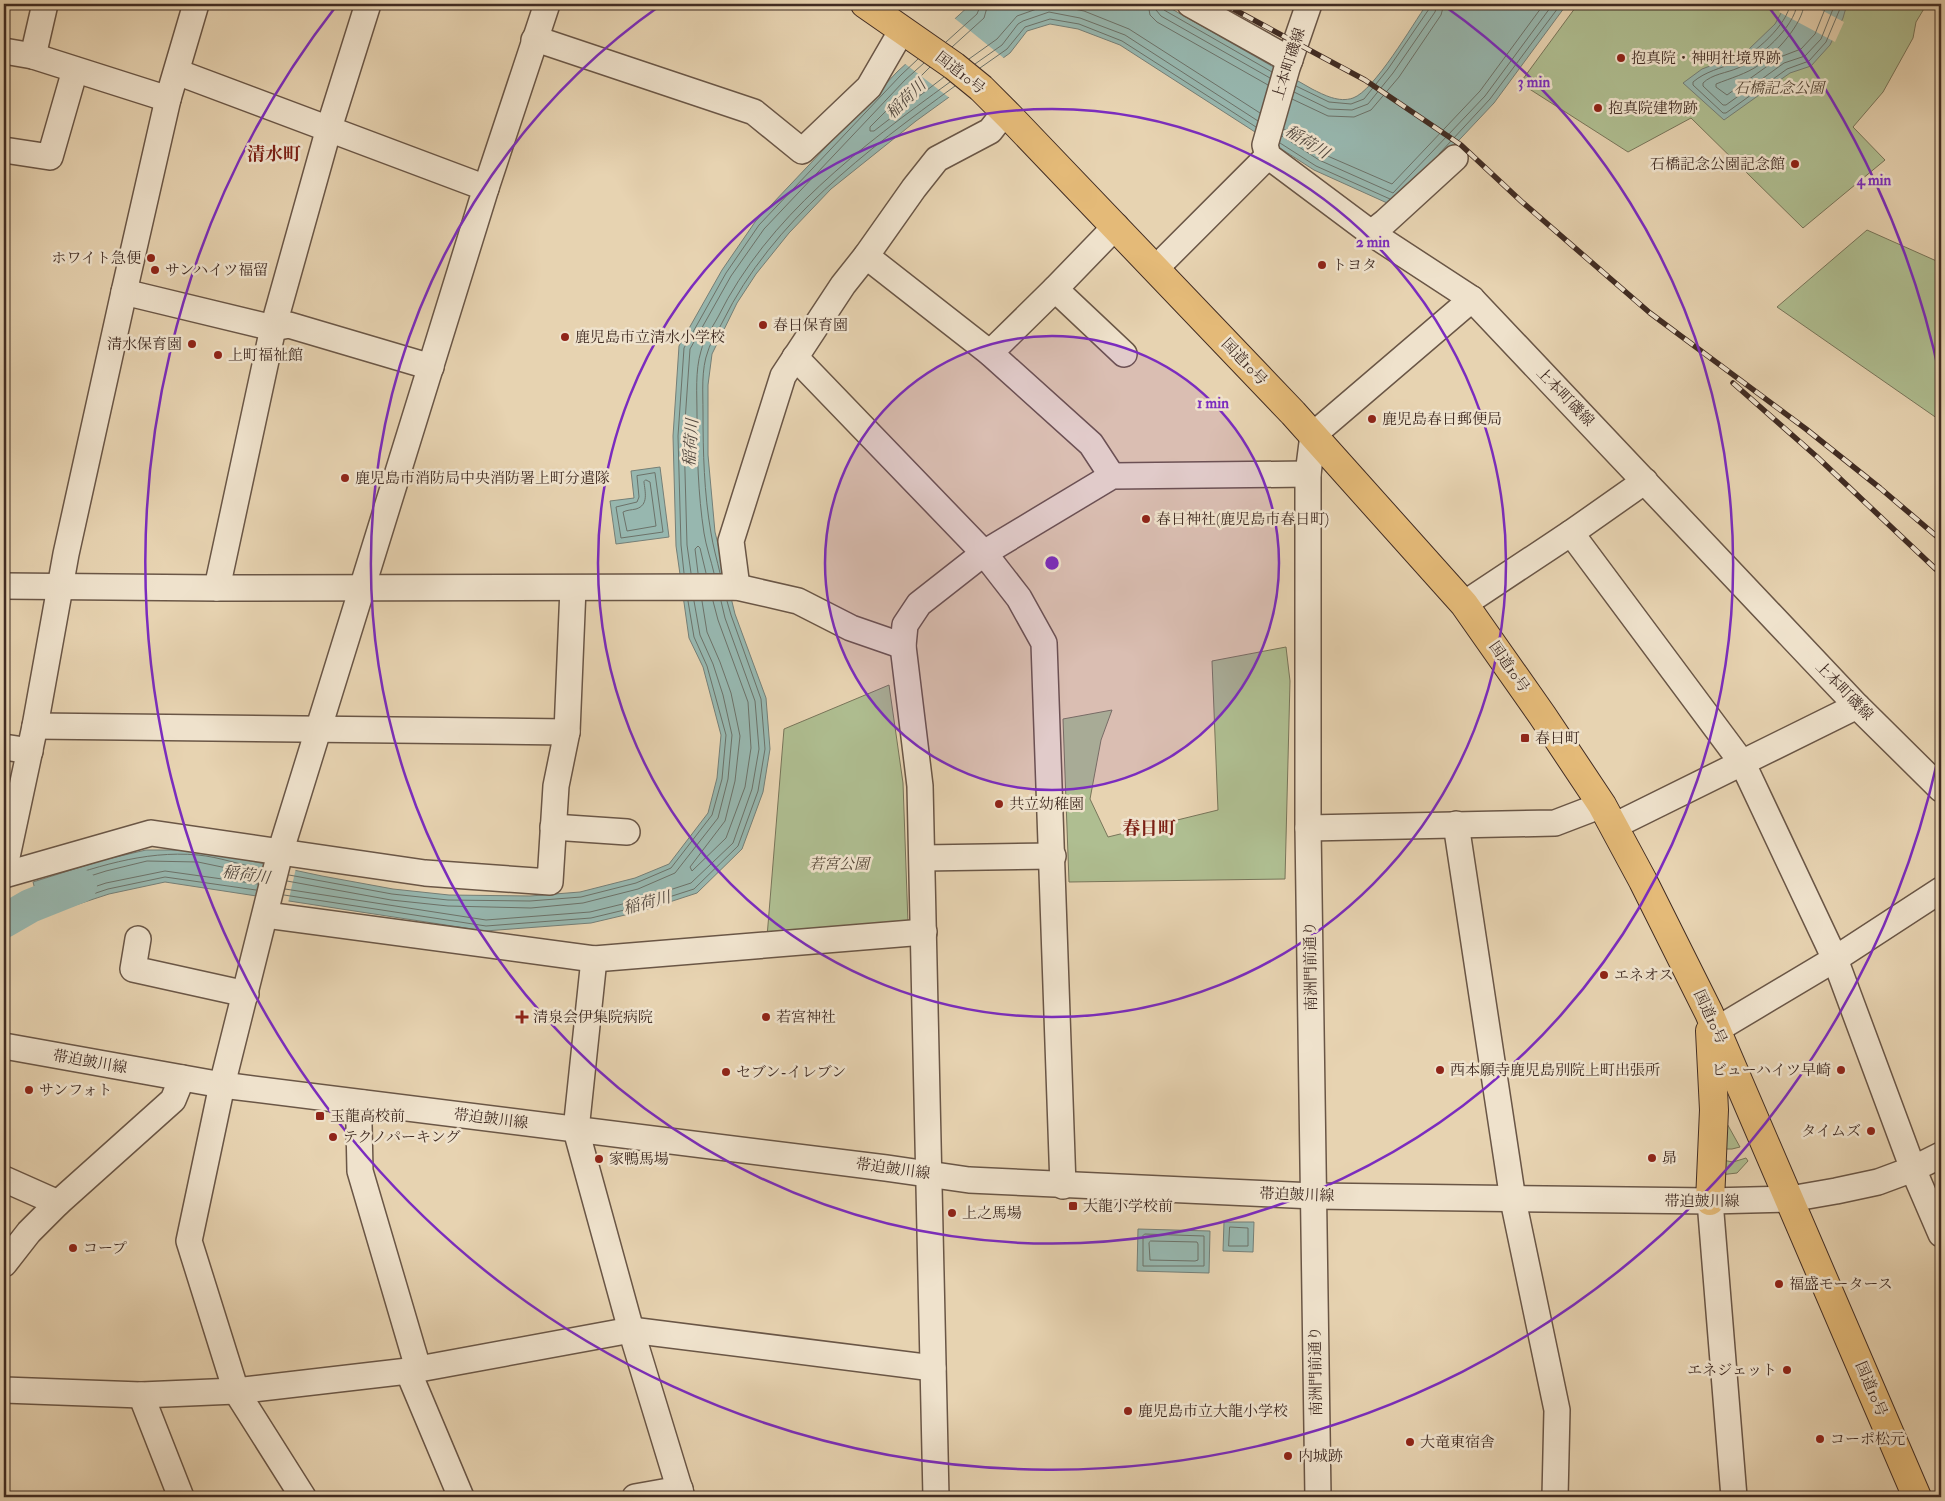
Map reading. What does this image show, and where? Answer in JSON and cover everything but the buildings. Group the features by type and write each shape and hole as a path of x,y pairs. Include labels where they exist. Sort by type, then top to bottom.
{"highway":[{"name":"国道10号","path":"865,4 954,66 981,88 1005,112 1116,226 1313,435 1464,604 1542,715 1608,816 1713,1021 1917,1497"},
{"path":"1710,1201 1714,1110 1713,1021"}],"street":[{"path":"33,56 45,4"},
{"path":"4,871 35,726 66,554 124,292 168,99 196,4"},
{"path":"217,588 273,328 329,128 368,4"},
{"path":"303,1497 236,1391 189,1241 222,1085 267,913 280,854 486,188 546,4"},
{"path":"1190,4 1288,64"},
{"name":"上本町磯線","path":"1309,4 1288,64 1267,150 1371,233 1472,299 1857,706 1941,790"},
{"path":"534,40 545,42 754,112 802,151 869,87 905,33"},
{"path":"4,51 33,56 168,99"},
{"path":"4,150 50,157 75,70"},
{"path":"177,72 486,188"},
{"path":"737,588 731,541 782,376 843,284 866,256 937,159 990,130 1005,112"},
{"path":"1155,269 1267,150"},
{"path":"1371,233 1455,158"},
{"path":"990,353 1116,226"},
{"path":"866,256 990,353 1091,444 1112,476"},
{"path":"1055,289 1124,354"},
{"path":"124,292 273,328 289,325 431,367"},
{"path":"1313,435 1472,299"},
{"path":"794,357 984,553 1019,598 1044,643 1053,856 1063,1186"},
{"name":"南洲門前通り","path":"1313,435 1308,474 1308,828 1318,1497"},
{"path":"936,1497 923,858 920,786 903,646 905,625 919,604 984,553 1112,476 1308,474"},
{"path":"1464,604 1645,481"},
{"path":"1571,533 1743,764 1835,959 1914,1169 1941,1234"},
{"path":"4,586 737,588 798,601 850,628 903,646"},
{"path":"4,875 151,833 280,854 425,873 550,882 556,786 567,732 573,588"},
{"path":"1308,828 1555,823 1608,816 1743,764 1857,706"},
{"path":"35,726 567,732"},
{"path":"4,747 30,751"},
{"path":"1456,824 1513,1200 1557,1410 1555,1497"},
{"path":"554,827 627,832"},
{"path":"923,858 1053,856"},
{"path":"1713,1021 1835,959 1941,890"},
{"path":"267,913 594,959 924,932"},
{"path":"138,939 133,969 246,994"},
{"path":"594,959 576,1130 631,1330 681,1493 635,1497"},
{"name":"帯迫皷川線","path":"4,1046 222,1085 969,1180 1063,1186 1314,1196 1513,1200 1710,1201 1790,1199 1878,1182 1914,1169 1941,1155"},
{"path":"4,1264 29,1232 58,1203 173,1100 182,1078"},
{"path":"363,1103 359,1124 360,1172 413,1370 461,1497"},
{"path":"4,1179 58,1203"},
{"path":"1710,1201 1734,1497"},
{"path":"4,1390 141,1395 236,1391 413,1370 631,1330 933,1368"},
{"path":"141,1395 181,1497"}],"green space":[{"name":"石橋記念公園","path":"1578,4 1931,4 1925,7 1916,22 1913,38 1883,92 1853,127 1885,160 1803,228 1691,118 1628,152 1520,83"},
{"path":"1867,230 1941,263 1941,421 1777,307"},
{"path":"1286,647 1290,681 1285,879 1069,882 1063,719 1112,710 1101,740 1090,799 1108,837 1218,810 1212,661"},
{"name":"若宮公園","path":"889,685 903,783 908,924 767,937 784,729"},
{"path":"1725,1120 1740,1147 1723,1149"},
{"path":"1746,1158 1748,1161 1737,1173 1720,1175 1722,1160 1733,1162"}],"water":[{"path":"971,4 1163,4 1321,94 1342,100 1353,98 1362,93 1371,83 1393,56 1427,4 1567,4 1494,103 1396,207 1314,170 1120,45 1078,29 1050,24 1027,31 1010,53 916,121 831,189 789,233 756,274 737,303 712,354 708,385 708,455 715,532 735,614 766,698 770,749 763,792 742,849 697,893 642,911 591,923 485,931 165,882 109,894 42,916 33,882 103,860 146,850 199,850 393,889 449,895 530,896 580,892 635,878 669,864 708,813 717,778 721,735 703,667 689,638 676,546 673,436 679,346 722,270 755,222 897,72"},
{"path":"1786,4 1847,4 1843,18 1830,45 1811,66 1790,73 1724,120 1683,83 1702,69 1748,50 1775,24"},
{"path":"660,467 669,537 616,544 610,501 634,498 631,471"},
{"path":"1224,1222 1254,1222 1253,1252 1223,1251"},
{"path":"1138,1229 1210,1231 1209,1273 1137,1271"}],"pier":[{"path":"1784,4 1810,4 1844,22 1835,42 1779,12"},
{"path":"953,17 1005,59 951,99 904,63"},
{"path":"265,862 296,868 288,903 257,898"}],"waterway":[{"name":"稲荷川","path":"4,921 30,906 80,886"}],"railway":[{"path":"1224,4 1365,80 1461,145 1522,202 1650,313 1806,429 1941,540"},
{"path":"1733,383 1816,456 1941,574"}],"place":[{"name":"抱真院・神明社境界跡","path":"1621,58"},
{"name":"抱真院建物跡","path":"1598,108"},
{"name":"石橋記念公園記念館","path":"1795,164"},
{"name":"ホワイト急便","path":"151,258"},
{"name":"トヨタ","path":"1322,265"},
{"name":"サンハイツ福留","path":"155,270"},
{"name":"春日保育園","path":"763,325"},
{"name":"鹿児島市立清水小学校","path":"565,337"},
{"name":"清水保育園","path":"192,344"},
{"name":"上町福祉館","path":"218,355"},
{"name":"鹿児島春日郵便局","path":"1372,419"},
{"name":"鹿児島市消防局中央消防署上町分遣隊","path":"345,478"},
{"name":"春日神社(鹿児島市春日町)","path":"1146,519"},
{"name":"春日町","path":"1525,738"},
{"name":"共立幼稚園","path":"999,804"},
{"name":"エネオス","path":"1604,975"},
{"name":"清泉会伊集院病院","path":"522,1017"},
{"name":"若宮神社","path":"766,1017"},
{"name":"西本願寺鹿児島別院上町出張所","path":"1440,1070"},
{"name":"ビューハイツ早崎","path":"1841,1070"},
{"name":"セブン-イレブン","path":"726,1072"},
{"name":"サンフォト","path":"29,1090"},
{"name":"玉龍高校前","path":"320,1116"},
{"name":"タイムズ","path":"1871,1131"},
{"name":"テクノパーキング","path":"333,1137"},
{"name":"昴","path":"1652,1158"},
{"name":"家鴨馬場","path":"599,1159"},
{"name":"大龍小学校前","path":"1073,1206"},
{"name":"上之馬場","path":"952,1213"},
{"name":"コープ","path":"73,1248"},
{"name":"福盛モータース","path":"1779,1284"},
{"name":"エネジェット","path":"1787,1370"},
{"name":"鹿児島市立大龍小学校","path":"1128,1411"},
{"name":"コーポ松元","path":"1820,1439"},
{"name":"大竜東宿舎","path":"1410,1442"},
{"name":"内城跡","path":"1288,1456"}],"district":[{"name":"清水町","path":"274,154"},
{"name":"春日町","path":"1149,828"}]}
